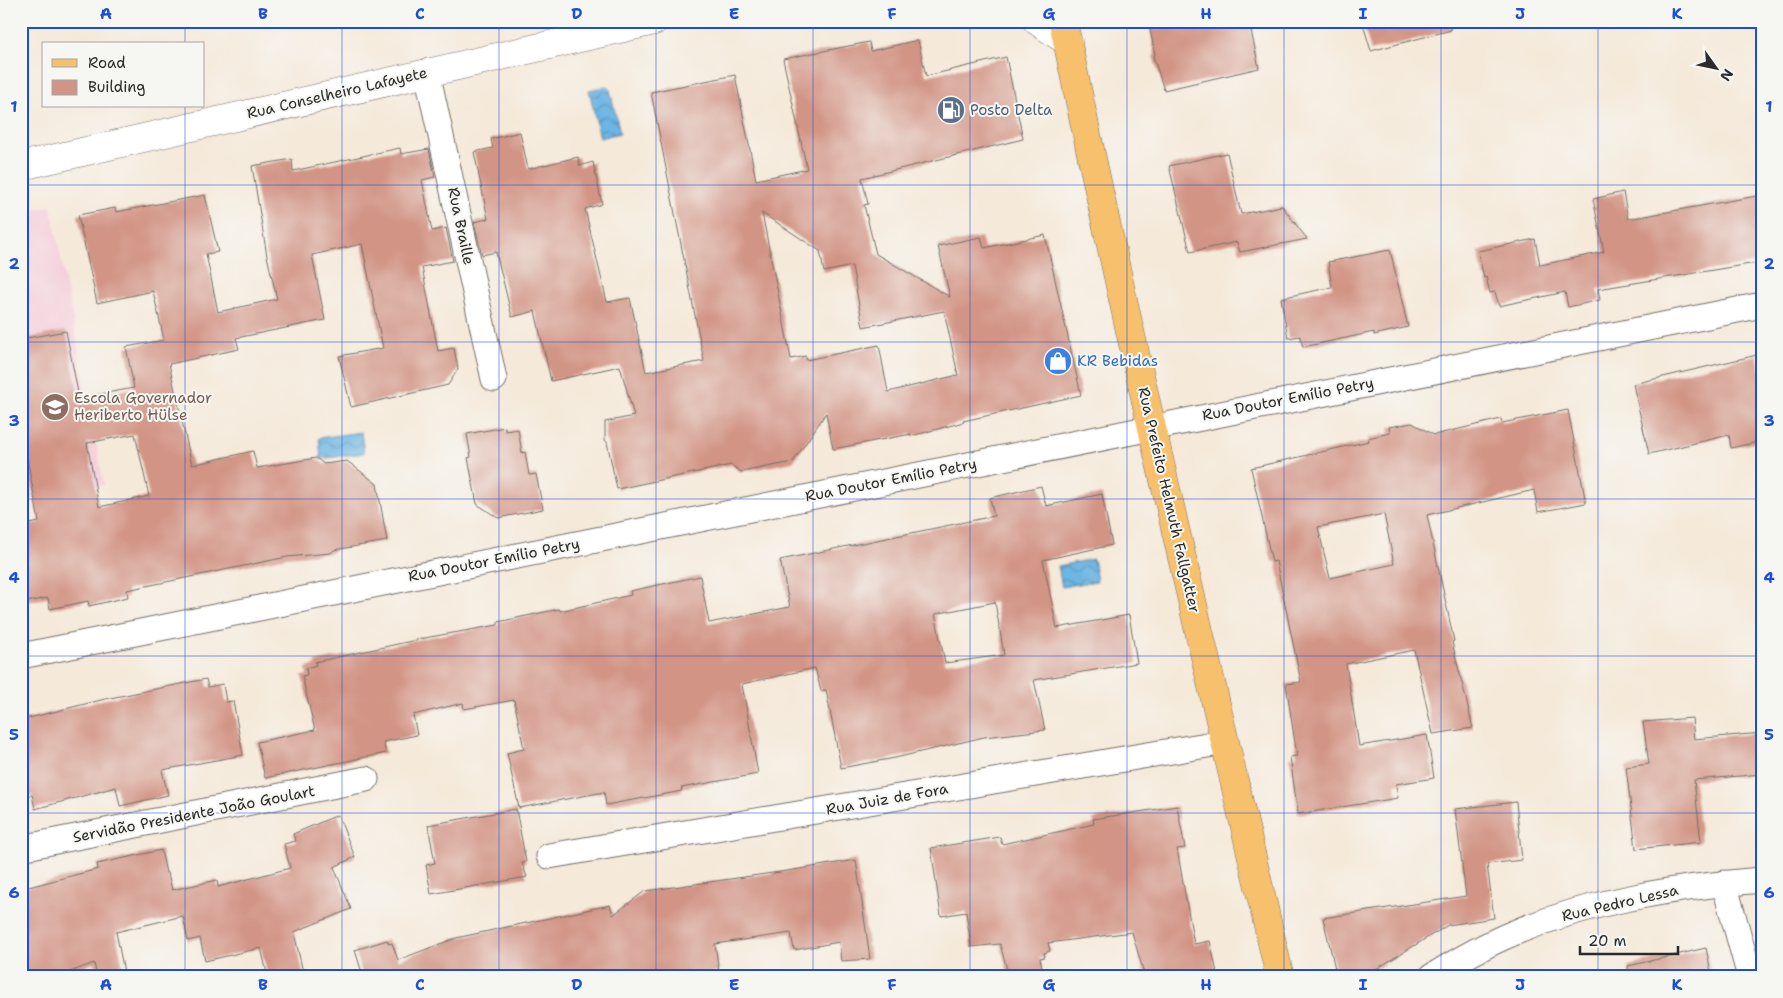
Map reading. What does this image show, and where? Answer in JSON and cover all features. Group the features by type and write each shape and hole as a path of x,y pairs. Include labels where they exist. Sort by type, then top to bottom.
{"main road":[{"name":"Rua Prefeito Helmuth Fallgatter","path":"1066,31 1152,427 1280,977"}],"street":[{"name":"Rua Conselheiro Lafayete","path":"21,166 654,21"},
{"path":"1037,21 1066,31"},
{"name":"Rua Braille","path":"427,72 494,379"},
{"name":"Rua Doutor Emílio Petry","path":"21,656 1762,305"},
{"name":"Rua Juiz de Fora","path":"549,856 1225,742"},
{"name":"Servidão Presidente João Goulart","path":"21,848 366,779"},
{"name":"Rua Pedro Lessa","path":"1431,977 1472,953 1515,932 1563,915 1657,892 1762,880"},
{"path":"1724,883 1750,977"}],"shaded area":[{"name":"Escola Governador Heriberto Hülse","path":"51,206 104,485 21,501 21,213"}],"water":[{"path":"609,86 620,133 600,138 589,90"},
{"path":"361,432 364,453 321,459 319,438"},
{"path":"1093,559 1097,581 1062,587 1058,566"}],"building":[{"path":"1163,21 1249,21 1259,68 1164,90 1153,56 1155,55 1150,29 1164,26"},
{"path":"1362,21 1450,21 1451,30 1371,51"},
{"path":"918,40 926,76 1006,57 1023,139 862,178 868,204 864,205 876,254 950,297 938,246 981,237 984,248 1045,235 1081,395 963,421 911,436 911,434 833,449 826,413 793,462 741,472 731,465 617,489 605,440 605,422 634,416 620,366 551,381 535,311 512,317 496,252 482,255 474,222 488,219 474,152 493,148 491,139 520,132 528,169 578,157 580,166 593,162 602,204 585,209 607,302 630,298 646,372 704,361 651,92 735,75 756,180 807,169 783,59 869,42 871,51","holes":["762,213 820,251 824,272 852,266 863,327 944,311 958,375 888,392 879,345 806,360 806,356 791,359"]},
{"path":"400,148 401,154 429,149 435,177 422,180 432,231 446,228 453,261 422,267 438,351 454,348 458,369 448,385 351,407 339,356 383,348 362,244 312,255 325,320 236,338 239,349 169,364 192,465 253,451 257,468 316,458 324,464 347,461 377,484 387,541 334,550 331,553 287,557 127,590 128,597 89,606 88,601 50,609 48,598 21,603 21,526 39,522 21,426 21,339 66,331 79,398 134,388 126,347 164,340 153,291 97,303 78,215 115,208 116,212 205,195 218,252 206,254 218,312 277,299 267,256 252,166 292,159 293,171","holes":["135,434 149,496 99,507 87,443"]},
{"path":"1227,153 1241,214 1282,206 1307,239 1240,252 1237,242 1190,252 1169,166"},
{"path":"1623,192 1628,219 1762,195 1762,262 1598,289 1600,300 1568,307 1565,292 1499,306 1495,292 1490,293 1486,277 1484,278 1478,251 1535,239 1540,265 1604,252 1593,199"},
{"path":"1390,250 1408,327 1303,347 1300,336 1288,338 1281,298 1332,287 1328,262"},
{"path":"1757,355 1762,375 1762,441 1731,448 1729,435 1649,454 1633,384"},
{"path":"1568,410 1586,503 1538,512 1534,490 1427,515 1454,641 1452,642 1473,728 1433,734 1414,650 1346,664 1359,746 1427,735 1434,778 1396,784 1398,798 1298,814 1290,757 1297,756 1286,684 1301,682 1276,561 1272,562 1251,468 1369,441 1368,438 1390,433 1389,427 1412,423 1434,435 1501,419 1502,423","holes":["1384,514 1394,564 1330,578 1318,527"]},
{"path":"505,427 505,431 518,429 522,453 525,452 529,475 536,474 543,509 498,518 477,504 468,458 471,457 467,434"},
{"path":"1041,486 1046,506 1102,494 1112,545 1043,560 1057,628 1129,615 1137,663 1034,680 1045,730 984,737 895,758 841,768 826,690 821,691 815,668 742,684 758,774 681,788 682,791 606,805 604,792 519,808 507,753 524,749 514,700 464,709 463,703 413,715 417,735 383,742 386,753 265,778 257,742 315,730 302,676 307,675 306,668 316,665 315,662 430,637 498,625 498,622 559,609 560,611 631,595 630,591 700,576 709,623 790,607 780,560 994,516 990,498","holes":["995,602 1004,655 945,663 935,614"]},
{"path":"206,679 208,687 223,684 226,702 233,701 243,755 162,770 168,795 120,806 116,787 35,809 32,795 21,797 21,720 105,699"},
{"path":"1692,718 1694,739 1762,733 1762,774 1694,780 1701,842 1636,849 1626,767 1649,764 1643,722"},
{"path":"1516,802 1522,860 1487,864 1494,918 1448,925 1363,977 1337,977 1323,918 1466,896 1455,809"},
{"path":"1177,806 1185,848 1177,849 1194,944 1210,941 1218,977 1145,977 1132,932 1048,943 1050,951 1044,953 1045,957 1040,958 1044,977 1009,977 1000,944 971,947 966,912 941,916 931,848 1000,837 1002,844 1094,824 1093,819"},
{"path":"516,809 526,862 522,863 527,877 431,894 426,865 435,863 428,825"},
{"path":"338,815 355,857 334,867 351,909 294,932 304,977 268,977 261,948 205,961 200,938 188,941 183,916 116,932 125,977 97,977 94,963 57,977 21,977 21,889 98,869 97,864 161,850 172,890 217,880 218,887 290,868 284,844 296,841 293,834"},
{"path":"856,860 870,959 841,961 839,942 794,950 791,933 715,944 719,972 661,977 361,977 360,974 362,973 355,950 387,940 389,944 392,943 398,960 456,938 610,905 613,915 645,891"},
{"path":"1706,948 1712,977 1629,977 1628,966"}],"place":[{"name":"Posto Delta","path":"951,110"},
{"name":"KR Bebidas","path":"1058,361"},
{"name":"Escola Governador Heriberto Hülse","path":"55,407"}]}
